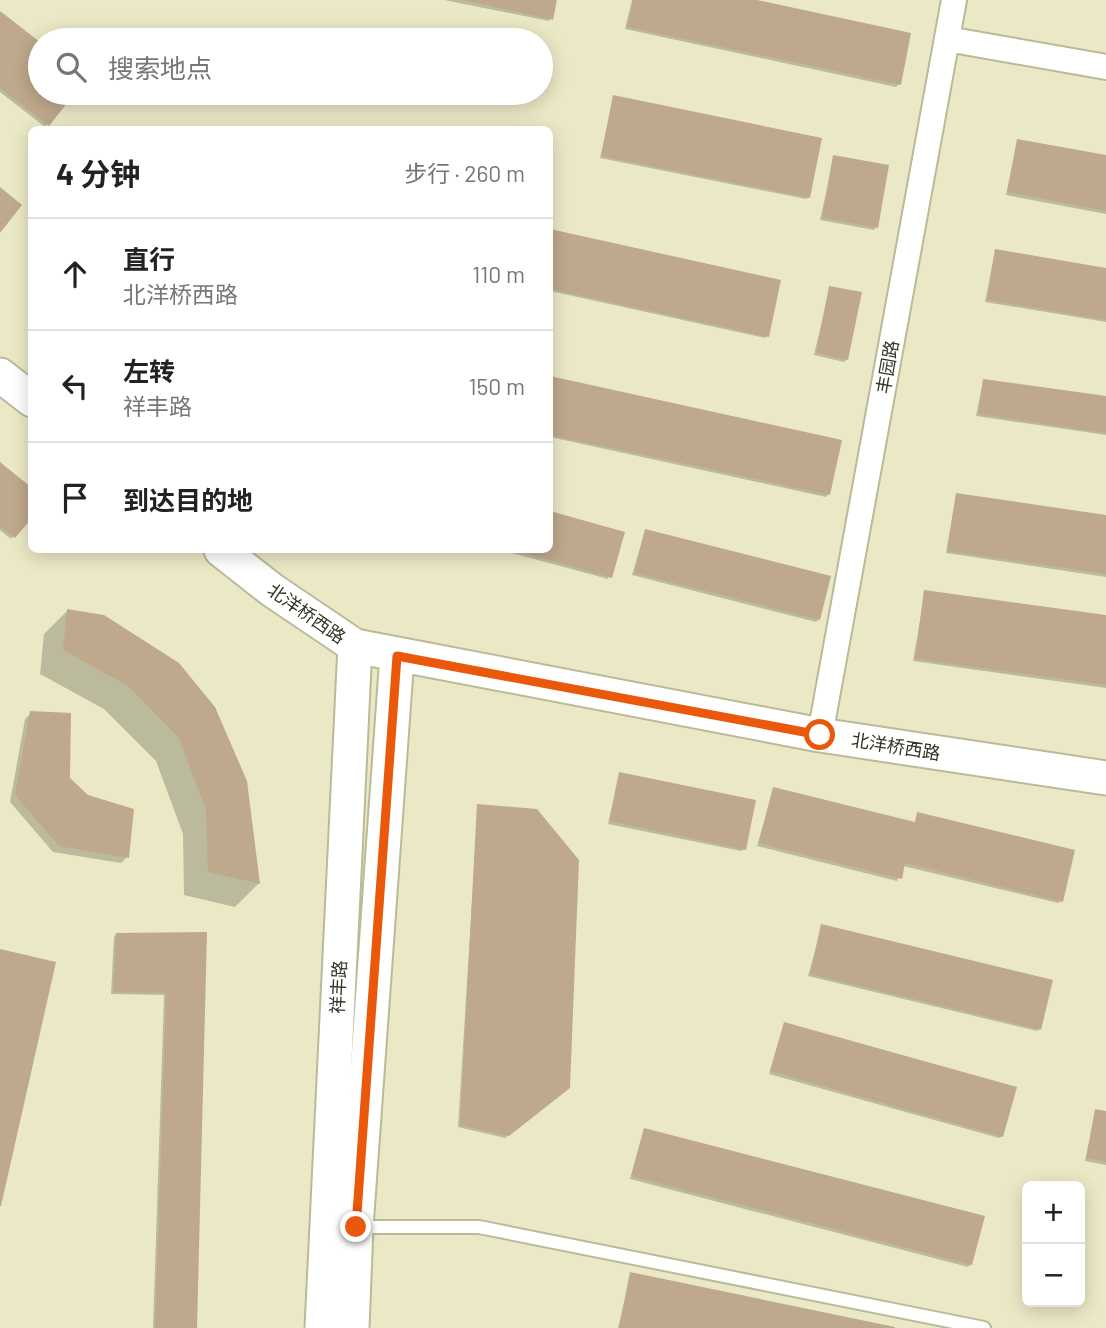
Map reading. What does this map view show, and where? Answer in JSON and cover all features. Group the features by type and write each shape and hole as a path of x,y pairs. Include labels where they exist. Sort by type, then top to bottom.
{"main road":[{"path":"0,376 28,397"},
{"name":"北洋桥西路","path":"225,553 272,590 355,646 820,735 1106,778"},
{"name":"祥丰路","path":"322,1328 355,646"},
{"name":"祥丰路","path":"352,1328 356,1227 397,656"}],"street":[{"name":"丰园路","path":"820,735 954,0"},
{"path":"947,39 1106,67"}],"lane":[{"path":"356,1227 479,1227 984,1328"}],"building":[{"path":"463,0 557,0 553,20"},
{"path":"633,0 757,0 911,33 901,85 627,27"},
{"path":"0,11 28,33 28,105 66,105 49,126 0,88"},
{"path":"613,95 822,138 810,198 601,156"},
{"path":"1017,139 1106,155 1106,211 1007,192"},
{"path":"833,155 889,165 878,228 822,218"},
{"path":"0,187 22,205 0,233"},
{"path":"553,230 781,280 769,337 553,290"},
{"path":"995,249 1106,268 1106,320 987,300"},
{"path":"829,286 862,292 848,360 816,353"},
{"path":"553,377 842,440 830,495 553,436"},
{"path":"983,379 1106,396 1106,433 978,414"},
{"path":"0,462 28,485 28,523 15,538 0,526"},
{"path":"956,493 1106,515 1106,574 947,551"},
{"path":"553,512 625,532 612,578 524,553 553,553"},
{"path":"645,529 831,576 820,620 634,573"},
{"path":"924,590 1106,615 1106,685 915,659"},
{"path":"67,609 104,615 179,663 215,707 247,781 260,884 208,872 206,810 179,738 128,686 63,650"},
{"path":"30,711 71,713 70,778 88,795 134,809 129,858 59,846 15,795"},
{"path":"619,772 756,800 746,850 609,821"},
{"path":"773,787 915,822 917,812 1075,850 1063,902 905,863 902,879 759,843"},
{"path":"477,804 537,809 579,860 570,1088 509,1136 460,1125"},
{"path":"821,924 1053,980 1041,1030 810,974"},
{"path":"207,932 197,1328 155,1328 166,993 113,992 116,933"},
{"path":"0,949 56,962 1,1206 0,1206"},
{"path":"784,1022 1017,1087 1003,1137 770,1071"},
{"path":"1095,1109 1106,1111 1106,1162 1086,1158"},
{"path":"644,1128 985,1216 972,1265 631,1176"},
{"path":"630,1272 895,1327 895,1328 619,1328"}],"route":[{"path":"356,1227 397,656 820,735"}]}
